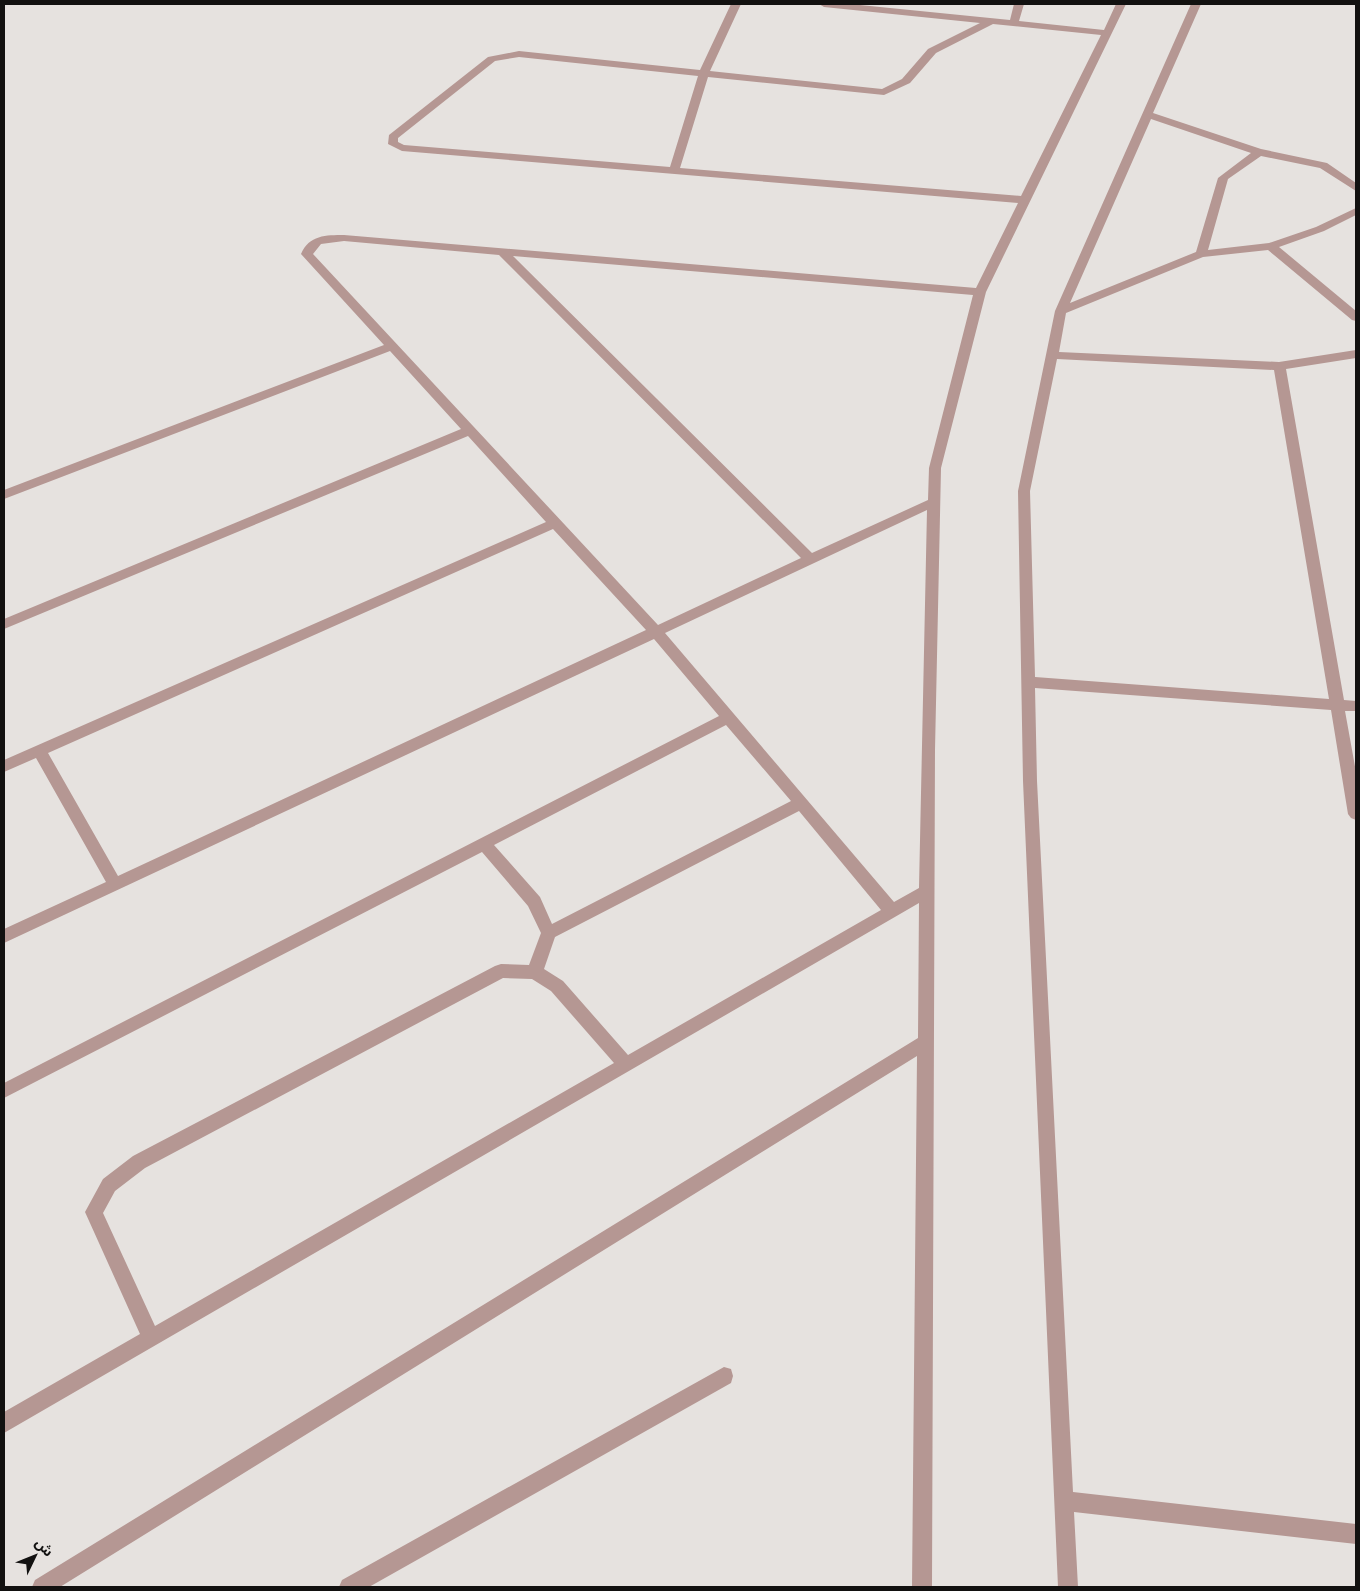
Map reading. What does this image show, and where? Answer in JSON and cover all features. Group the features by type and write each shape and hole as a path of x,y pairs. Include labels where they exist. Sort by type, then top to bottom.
{"street":[{"path":"674,171 704,73 736,4"},
{"path":"824,4 924,9 992,21 1107,33"},
{"path":"1014,23 1019,4"},
{"path":"922,1587 928,750 935,468 980,292 1121,4"},
{"path":"1068,1587 1031,791 1024,491 1061,311 1196,4"},
{"path":"992,21 932,51 906,81 884,92 519,54 505,55 492,59 393,137 393,144 402,148 1026,200"},
{"path":"1148,114 1259,152 1323,164 1356,188"},
{"path":"1201,254 1223,178 1259,152"},
{"path":"1061,311 1201,254 1271,246 1320,229 1356,211"},
{"path":"892,911 656,632 307,254 308,247 315,241 328,238 344,238 980,292"},
{"path":"1271,246 1356,317"},
{"path":"502,251 811,560"},
{"path":"4,494 392,346"},
{"path":"1052,356 1279,366 1356,354"},
{"path":"1279,366 1356,814"},
{"path":"4,624 470,430"},
{"path":"4,936 934,502"},
{"path":"4,766 556,523"},
{"path":"1028,682 1356,706"},
{"path":"4,1091 728,718"},
{"path":"39,750 116,884"},
{"path":"535,972 549,934 801,803"},
{"path":"484,844 534,902 549,934"},
{"path":"4,1424 927,891"},
{"path":"151,1338 94,1212 109,1186 139,1162 501,970 535,972 558,986 626,1064"},
{"path":"42,1587 926,1042"},
{"path":"349,1587 724,1376"},
{"path":"1064,1501 1356,1534"}]}
